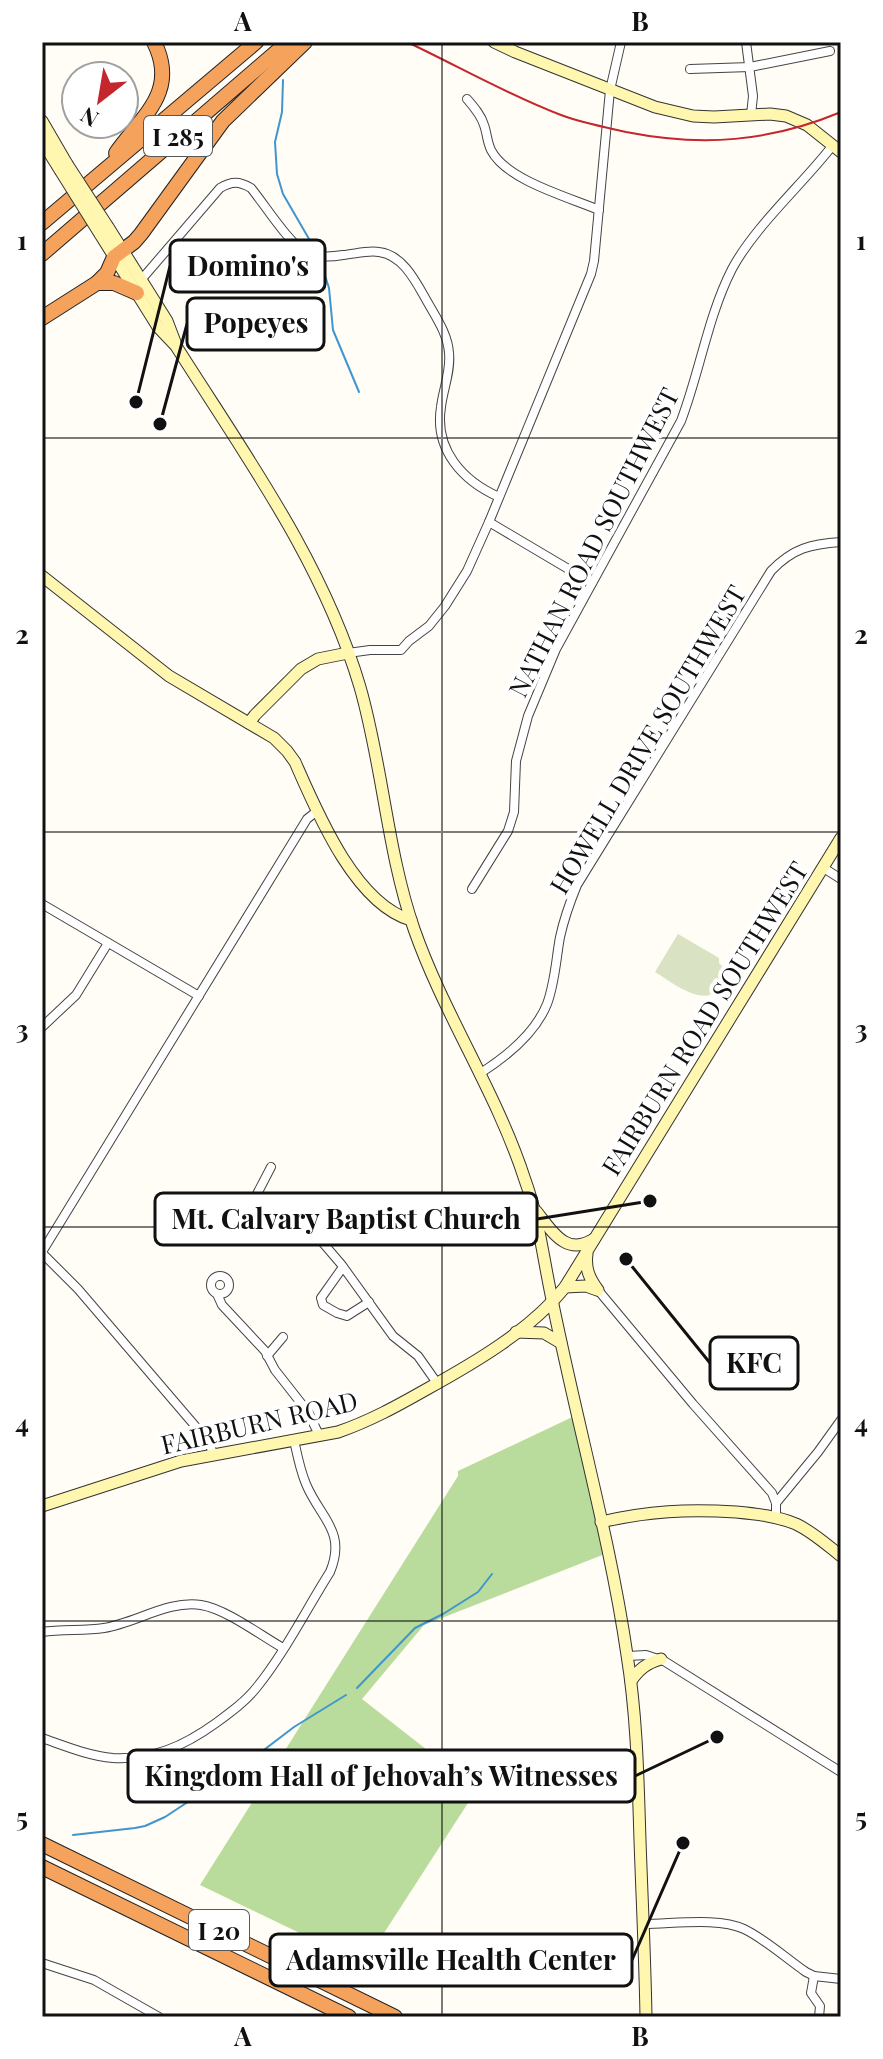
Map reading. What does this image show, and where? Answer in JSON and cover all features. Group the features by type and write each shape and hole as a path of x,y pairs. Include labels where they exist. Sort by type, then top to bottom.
{"highway":[{"path":"104,170 157,100 163,76 161,59 154,42"},
{"name":"I 285","path":"42,223 256,42"},
{"name":"I 285","path":"42,252 288,42"},
{"path":"42,318 97,283 107,273 118,254 141,234 223,121 305,42"},
{"path":"97,283 139,286"},
{"name":"I 20","path":"42,1844 395,2017"},
{"name":"I 20","path":"42,1867 349,2017"}],"street":[{"path":"494,42 655,107 693,116 770,114 796,120 837,148"},
{"path":"249,723 301,669 318,659 370,650 401,650 429,626 467,571 591,274 610,90 621,42"},
{"path":"746,42 753,96 751,115"},
{"path":"690,69 750,67 830,51"},
{"path":"467,99 484,126 490,149 505,168 519,177 599,210"},
{"path":"42,121 64,167 139,286 158,327 176,346 291,529 322,588 348,653 371,729 411,920 432,975 512,1145 534,1208 628,1656 638,1765 646,2017"},
{"path":"42,141 64,167"},
{"name":"NATHAN ROAD SOUTHWEST","path":"472,889 512,822 516,761 528,716 556,649 681,421 719,300 733,267 753,238 837,148"},
{"path":"139,286 220,188 231,182 251,188 295,245 308,253 323,257 372,251 393,256 403,264 424,296 448,344 449,366 440,418 445,448 464,475 499,497"},
{"path":"489,522 592,583"},
{"name":"HOWELL DRIVE SOUTHWEST","path":"479,1074 522,1040 541,1017 551,991 564,920 577,885 771,571 782,559 797,550 841,542"},
{"path":"42,576 169,676 274,738 295,762 335,847 359,879 389,910 411,920"},
{"path":"213,1453 208,1441 78,1289 42,1252 307,819 317,811"},
{"name":"FAIRBURN ROAD SOUTHWEST","path":"552,1303 592,1244 841,838"},
{"path":"822,867 841,879"},
{"path":"42,904 199,996"},
{"path":"42,1027 76,995 108,943"},
{"path":"271,1167 257,1194 258,1199 317,1236 393,1336 418,1356 437,1383"},
{"path":"534,1208 567,1244 592,1244 587,1267 590,1279 693,1404 765,1484 776,1503 776,1517"},
{"path":"343,1267 321,1298 323,1305 347,1316 369,1302"},
{"path":"565,1287 586,1286 598,1290"},
{"path":"217,1294 222,1305 267,1356 308,1412 319,1435"},
{"name":"FAIRBURN ROAD","path":"42,1506 149,1470 213,1453 338,1432 376,1418 457,1372 552,1303"},
{"path":"515,1332 544,1333 561,1343"},
{"path":"267,1356 283,1337"},
{"path":"776,1503 841,1420"},
{"path":"42,1738 111,1758 140,1758 161,1753 197,1736 239,1706 258,1686 330,1572 336,1551 332,1526 304,1481 294,1440"},
{"path":"601,1522 670,1510 776,1517 808,1531 841,1556"},
{"path":"42,1632 107,1627 171,1607 200,1605 218,1610 283,1648"},
{"path":"628,1656 646,1655 661,1659 841,1772"},
{"path":"631,1681 639,1670 661,1659"},
{"path":"644,1924 735,1926 751,1933 814,1976 841,1979"},
{"path":"42,1963 94,1980 159,2017"},
{"path":"814,1976 811,1993 820,2006 819,2017"}],"green space":[{"path":"678,934 719,958 719,963 726,970 714,993 696,995 655,972"},
{"path":"583,1412 610,1552 424,1625 362,1699 477,1789 364,1964 200,1885 458,1476 458,1471"}],"waterway":[{"path":"283,80 282,112 275,142 277,174 283,194 316,251"},
{"path":"320,260 329,288 333,330 359,392"},
{"path":"357,1688 415,1628 478,1592 492,1574"},
{"path":"73,1835 135,1828 165,1817 244,1765 294,1727 346,1695"}],"railway":[{"path":"407,42 561,115 654,137 735,139 788,130 841,112"}],"place":[{"name":"Domino's","path":"136,402"},
{"name":"Popeyes","path":"160,424"},
{"name":"Mt. Calvary Baptist Church","path":"650,1201"},
{"name":"KFC","path":"626,1259"},
{"name":"Kingdom Hall of Jehovah’s Witnesses","path":"717,1737"},
{"name":"Adamsville Health Center","path":"683,1843"}]}
